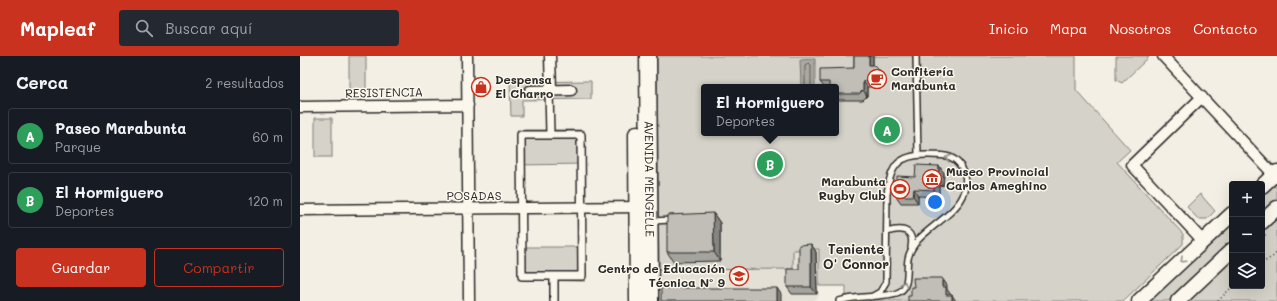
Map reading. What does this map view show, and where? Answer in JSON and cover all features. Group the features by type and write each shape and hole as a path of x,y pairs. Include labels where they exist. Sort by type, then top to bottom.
{"main road":[{"name":"AVENIDA MENGELLE","path":"637,56 650,301"},
{"name":"AVENIDA MENGELLE","path":"638,301 645,212 648,56"},
{"path":"1265,184 1276,175"},
{"path":"1265,219 1277,208"},
{"path":"1139,301 1229,217"},
{"path":"1178,301 1229,253"}],"street":[{"path":"467,56 469,301"},
{"path":"550,56 550,135"},
{"path":"1163,56 1276,175"},
{"path":"530,91 571,90"},
{"path":"1202,97 1132,165 1203,241"},
{"name":"RESISTENCIA","path":"300,107 468,105"},
{"path":"521,135 550,135 581,135 582,276 522,276 521,135"},
{"name":"POSADAS","path":"300,210 581,208 645,212"},
{"path":"554,276 554,301"}],"lane":[{"path":"916,56 918,155"},
{"path":"872,296 880,292 886,282 887,194 889,180 895,168 906,157 918,155 949,157 960,165 963,171 966,190 960,202 920,238 912,247 910,252"},
{"path":"645,212 681,220"},
{"path":"839,301 849,298 892,294 902,291 906,283 907,263 912,241 908,232 899,229 887,232"}],"path":[{"path":"1265,261 1274,256 1277,252"},
{"path":"1218,301 1230,289"}],"shaded area":[{"path":"349,56 366,56 366,94 349,94"},
{"name":"Marabunta Rugby Club","path":"657,56 1076,56 1076,90 1130,150 1117,162 1183,234 1183,244 1123,301 846,301 846,286 819,286 819,249 793,250 793,269 659,270"},
{"path":"1116,56 1149,57 1122,83 1116,80"},
{"path":"591,81 591,99 522,100 522,116 511,116 510,82"},
{"path":"315,118 332,118 332,157 315,157"},
{"path":"517,130 584,130 585,164 517,165"},
{"path":"1273,186 1277,187 1277,199 1265,210 1265,190"},
{"path":"1200,194 1215,211 1207,219 1198,219 1187,207"},
{"path":"1277,216 1277,301 1187,301 1229,261 1229,289 1265,289 1265,227"},
{"path":"1229,224 1229,244 1168,301 1147,301"},
{"path":"518,247 586,247 585,281 518,280"},
{"name":"Centro de Educación Técnica Nº 9","path":"793,249 819,249 819,296 813,301 660,301 659,270 792,269"}],"water":[{"path":"815,59 815,84 801,84 800,60"}],"building":[{"path":"854,56 869,56 869,65 874,65 878,69 878,77 874,81 863,81 863,90 859,94 839,94 839,84 820,82 820,69 854,68"},
{"path":"916,165 939,166 938,179 935,178 934,190 914,189 913,196 896,196 897,176 915,177"},
{"path":"713,213 714,252 667,252 667,215"},
{"path":"811,244 811,287 787,287 787,269 799,269 799,245"},
{"path":"913,278 942,278 942,287 946,287 946,295 952,295 952,301 908,301 908,296 911,296 911,287 914,287"},
{"path":"661,288 777,288 777,301 661,301"}],"place":[{"name":"Confitería Marabunta","path":"877,79"},
{"name":"Despensa El Charro","path":"481,87"},
{"name":"Paseo Marabunta","path":"887,130"},
{"name":"El Hormiguero","path":"770,164"},
{"name":"Museo Provincial Carlos Ameghino","path":"932,179"},
{"name":"Marabunta Rugby Club","path":"900,189"},
{"name":"Centro de Educación Técnica Nº 9","path":"739,276"}],"district":[{"name":"Teniente O' Connor","path":"856,256"}]}
